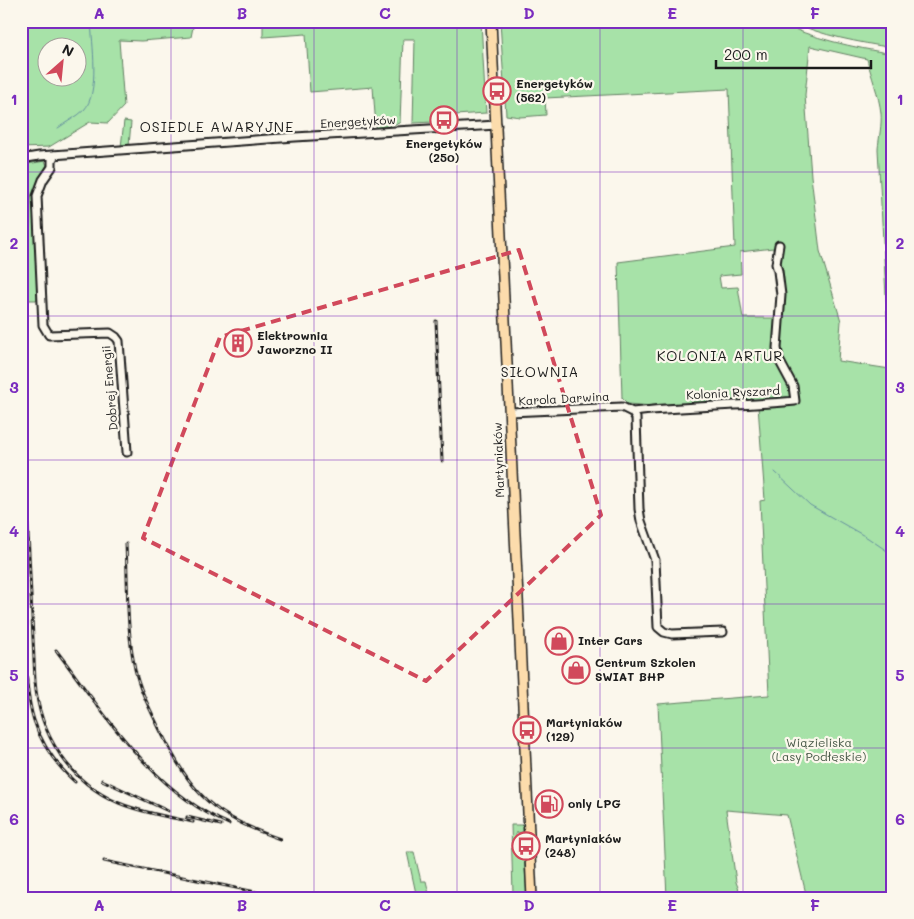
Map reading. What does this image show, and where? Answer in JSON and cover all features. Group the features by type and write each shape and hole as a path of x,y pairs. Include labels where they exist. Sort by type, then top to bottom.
{"main road":[{"name":"Martyniaków","path":"492,21 532,898"}],"street":[{"name":"Energetyków","path":"55,155 302,136 496,125"},
{"path":"21,159 55,155"},
{"name":"Dobrej Energii","path":"55,155 52,160 52,167 43,180 37,196 43,326 49,335 110,333 119,341 127,452"},
{"name":"Kolonia Ryszard","path":"632,412 795,400 793,386 782,366 777,348 781,295 776,264 779,245"},
{"name":"Karola Darwina","path":"510,412 622,407 632,412"},
{"path":"632,412 636,418 639,509 641,521 655,560 658,626 664,632 672,634 723,632"},
{"path":"21,887 22,898"}],"highlighted area":[{"path":"519,250 601,515 426,681 143,538 220,337"}],"green space":[{"path":"21,21 194,22 191,37 141,41 119,40 124,106 108,123 90,122 49,147 21,148"},
{"path":"263,21 481,21 486,113 455,115 453,121 413,123 415,39 403,39 400,123 376,128 373,87 310,92 306,34 263,37"},
{"name":"Wiązieliska (Lasy Podłęskie)","path":"500,21 776,21 804,33 833,42 893,54 893,662 890,663 890,672 893,672 893,898 807,898 787,815 726,810 736,882 742,898 667,898 658,704 769,695 760,501 765,500 758,406 687,409 628,404 622,398 618,262 735,247 729,89 545,98 546,115 520,117 506,115","holes":["810,46 867,59 879,99 881,126 878,149 890,369 838,361 841,321 820,251 811,176 805,95","773,248 778,318 743,318 738,287 721,288 719,276 741,274 740,252"]},
{"path":"790,21 893,21 887,41 893,42 893,48 827,35"},
{"path":"124,121 131,122 129,146 121,147"},
{"path":"45,161 47,165 40,179 39,295 36,300 24,300 21,233 21,165"},
{"path":"511,825 523,825 523,832 516,833 516,840 523,840 527,896 513,894"},
{"path":"407,852 414,852 421,881 426,881 430,898 417,898"}],"waterway":[{"path":"58,128 81,113 89,102 94,80 91,21"},
{"path":"775,472 810,505 868,538 893,555"}],"railway":[{"path":"436,321 442,461"},
{"path":"21,383 35,681 38,701 50,737 72,769 85,783 101,794 137,809 193,822"},
{"path":"126,544 132,654 140,685 161,732 184,772 195,788 207,800 237,821 280,839"},
{"path":"21,570 27,686 34,720 48,751 75,782"},
{"path":"56,650 132,749 153,771 176,792 201,810 229,824"},
{"path":"21,709 24,691"},
{"path":"102,780 168,811"},
{"path":"187,817 221,825"},
{"path":"104,861 285,898"}],"place":[{"name":"Energetyków (562)","path":"497,91"},
{"name":"Energetyków (250)","path":"444,120"},
{"name":"Elektrownia Jaworzno II","path":"238,343"},
{"name":"Inter Cars","path":"559,641"},
{"name":"Centrum Szkolen SWIAT BHP","path":"576,670"},
{"name":"Martyniaków (129)","path":"527,730"},
{"name":"only LPG","path":"549,804"},
{"name":"Martyniaków (248)","path":"526,846"}],"district":[{"name":"OSIEDLE AWARYJNE","path":"217,127"},
{"name":"KOLONIA ARTUR","path":"720,356"},
{"name":"SIŁOWNIA","path":"540,372"}]}
